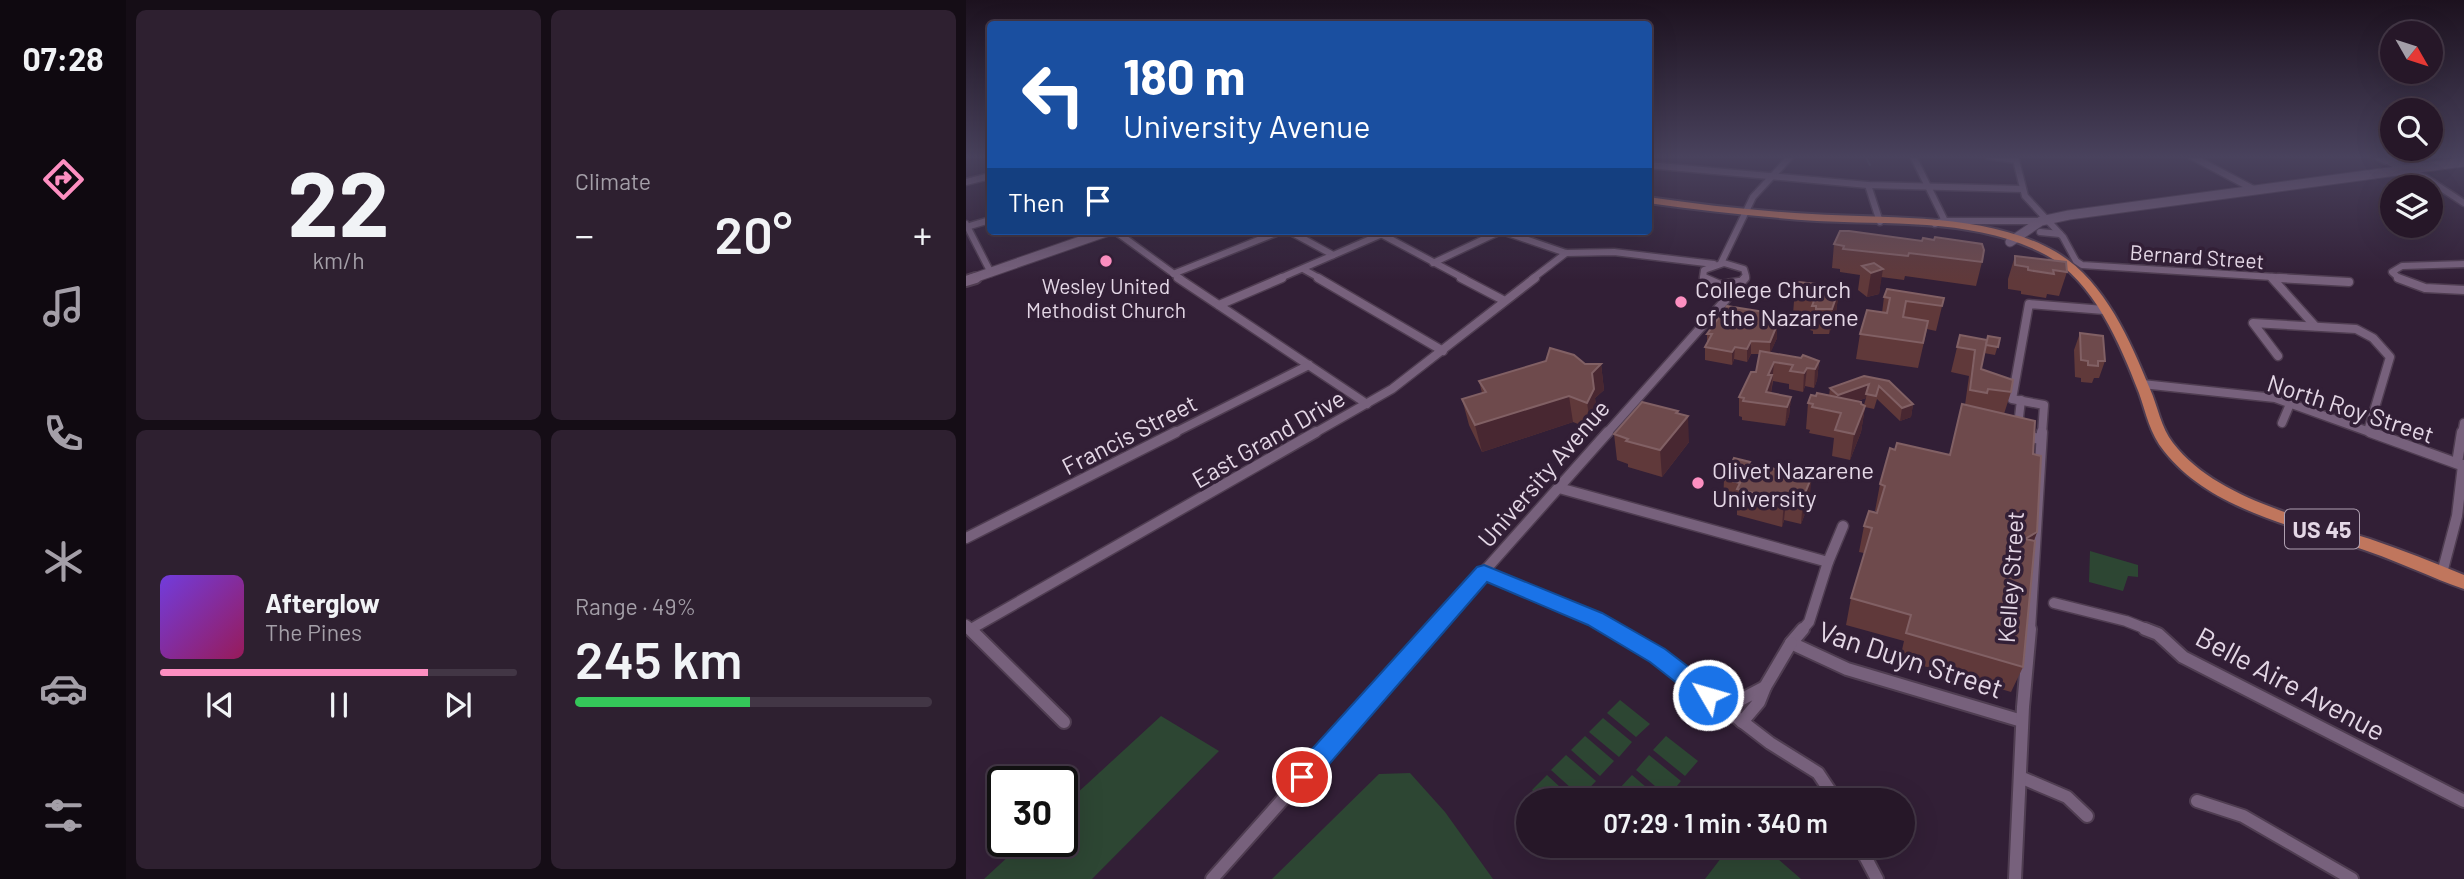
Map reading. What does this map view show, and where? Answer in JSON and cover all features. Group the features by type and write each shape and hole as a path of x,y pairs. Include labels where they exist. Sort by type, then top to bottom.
{"main road":[{"path":"2017,242 2043,224 2069,215 2203,197"},
{"name":"US 45","path":"1652,200 1747,212 1880,222 1976,233 2017,242"},
{"name":"US 45","path":"1880,222 1942,223 2017,242 2076,274 2092,290 2104,310 2142,384 2168,446 2189,469 2204,480 2257,506 2464,582"},
{"path":"966,281 1097,235"}],"street":[{"path":"1514,235 1566,253 1614,252 1717,264 1734,264 1744,269 1746,276 1739,282 1726,285 1707,281 1703,273 1717,264 1753,197"},
{"path":"1872,197 1880,222"},
{"path":"1931,197 1942,223 2043,224 2060,234"},
{"name":"Bernard Street","path":"2027,197 2043,224 2060,234 2070,246 2075,260 2082,265 2349,282"},
{"path":"2446,197 2464,209"},
{"path":"987,221 966,226 991,272"},
{"path":"1120,235 1173,274 1367,404"},
{"path":"1173,274 1271,235"},
{"path":"1296,235 1333,255"},
{"path":"1219,305 1380,235"},
{"path":"1388,235 1433,263 1503,300"},
{"path":"1433,263 1493,235"},
{"name":"East Grand Drive","path":"968,627 1392,389 1566,253"},
{"path":"2464,264 2402,266 2392,272 2416,286 2464,290"},
{"path":"1303,269 1443,351"},
{"path":"2272,278 2315,326"},
{"name":"University Avenue","path":"1212,879 1739,282"},
{"path":"2041,439 2017,435 2021,400 2012,399 2029,304 2104,310"},
{"path":"2278,356 2253,323 2356,329 2366,332 2390,357 2368,431"},
{"name":"Francis Street","path":"966,538 1309,365"},
{"name":"North Roy Street","path":"2142,384 2275,398 2461,465"},
{"name":"Kelley Street","path":"2015,879 2022,721 2034,582 2044,405 2021,400"},
{"path":"2282,423 2290,404"},
{"path":"2442,573 2457,516 2464,423"},
{"path":"1559,488 1828,562"},
{"name":"Van Duyn Street","path":"1843,526 1828,562 1809,622 1791,643 1847,669 2022,721"},
{"path":"1484,572 1595,619 1657,656 1742,722 1818,773 1828,788"},
{"name":"Belle Aire Avenue","path":"2054,603 2126,621 2158,634 2183,657 2464,801"},
{"path":"968,627 1064,722"},
{"path":"1742,722 1759,702 1791,643"},
{"path":"1726,708 1765,688"},
{"path":"2020,777 2067,797 2087,816"},
{"path":"2197,801 2243,816 2351,879"},
{"path":"1866,858 1877,879"}],"green space":[{"path":"2090,551 2138,565 2138,577 2128,576 2123,591 2089,582"},
{"path":"1620,700 1650,724 1636,737 1607,713"},
{"path":"1161,716 1219,751 1092,879 984,879 1008,857 1078,857 1078,792"},
{"path":"1603,718 1632,742 1619,757 1589,732"},
{"path":"1585,736 1614,761 1600,776 1571,750"},
{"path":"1666,736 1698,761 1685,776 1653,750"},
{"path":"1566,755 1596,781 1589,788 1571,788 1551,770"},
{"path":"1649,755 1681,781 1675,788 1657,788 1636,770"},
{"path":"1410,773 1445,812 1493,879 1272,879 1379,774"},
{"path":"1547,775 1561,788 1534,788"},
{"path":"1632,775 1647,788 1620,788"},
{"path":"1721,858 1777,858 1801,879 1705,879"}],"building":[{"path":"1840,231 1922,241 1923,238 1934,240 1935,237 1982,244 1982,262 1909,253 1908,256 1843,249 1844,246 1834,244"},
{"path":"2015,256 2066,262 2067,272 2053,270 2054,274 2028,270 2028,267 2015,265"},
{"path":"1874,263 1883,269 1871,273 1862,266"},
{"path":"1798,282 1836,286 1835,288 1839,289 1832,309 1816,309 1816,306 1812,306 1817,293 1795,289"},
{"path":"1887,289 1944,298 1942,306 1906,301 1903,317 1928,321 1923,343 1860,334 1867,310 1887,313 1890,298 1884,297"},
{"path":"1727,306 1771,313 1768,320 1771,321 1770,324 1777,325 1770,342 1751,341 1747,349 1735,347 1732,352 1705,347 1712,334 1707,334"},
{"path":"2080,333 2103,336 2105,361 2098,361 2098,366 2088,365 2088,361 2081,360"},
{"path":"1960,335 1987,340 1981,369 2013,380 2011,392 1988,389 1987,393 1970,390 1975,350 1957,347"},
{"path":"1988,336 2000,338 1998,347 1986,345"},
{"path":"1550,348 1574,355 1585,364 1601,364 1592,373 1594,389 1587,403 1569,396 1475,425 1462,399 1486,392 1479,381 1546,361"},
{"path":"1760,351 1801,358 1803,355 1819,361 1815,369 1807,368 1804,373 1790,371 1793,365 1774,362 1768,375 1772,375 1766,392 1791,397 1787,407 1743,401 1744,398 1739,397 1751,372 1756,372"},
{"path":"1864,376 1889,381 1913,404 1902,408 1879,386 1876,396 1866,394 1869,384 1838,395 1830,388"},
{"path":"1817,393 1861,402 1865,406 1854,434 1835,430 1841,413 1812,407 1813,404 1808,403 1811,395 1816,396"},
{"path":"1642,402 1688,416 1660,450 1626,441 1628,439 1614,434"},
{"path":"1962,404 2035,421 2033,454 2041,456 2037,532 2025,539 2035,541 2023,667 1906,633 1911,615 1851,598 1872,528 1864,526 1869,511 1877,513 1885,486 1880,484 1890,448 1895,450 1897,443 1950,455"},
{"path":"1734,458 1750,462 1748,465 1772,468 1792,476 1794,472 1812,476 1803,498 1787,494 1784,500 1737,489 1740,483 1724,479"}],"place":[{"name":"Wesley United Methodist Church","path":"1106,261"},
{"name":"College Church of the Nazarene","path":"1681,302"},
{"name":"Olivet Nazarene University","path":"1698,483"}],"route":[{"path":"1302,777 1484,572 1595,619 1657,656 1708,695"}]}
